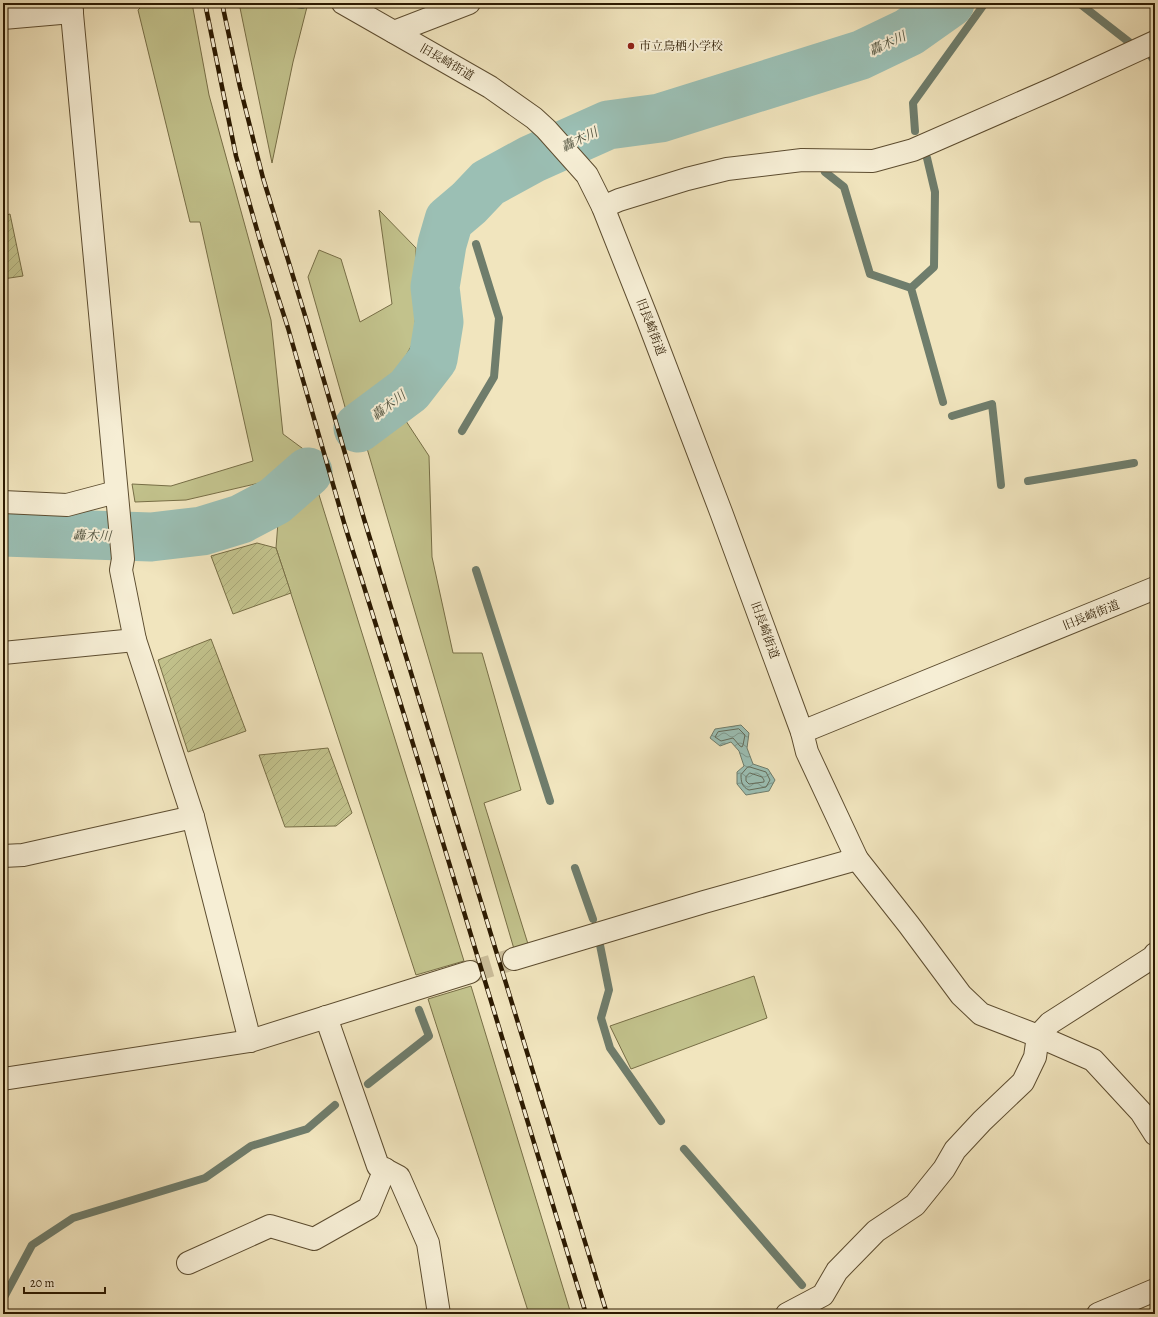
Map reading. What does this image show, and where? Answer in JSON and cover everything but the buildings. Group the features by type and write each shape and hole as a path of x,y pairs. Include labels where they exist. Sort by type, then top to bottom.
{"street":[{"path":"394,32 469,3"},
{"name":"旧長崎街道","path":"354,6 394,32 490,87 534,118 587,174 603,207 650,325 719,505 802,732 1155,588"},
{"path":"3,18 72,8 122,559 121,570 135,640 193,817 250,1041"},
{"path":"603,207 620,200 687,179 727,169 802,160 873,161 912,150 1057,87 1155,42"},
{"path":"3,502 67,505 116,492"},
{"path":"3,653 135,640"},
{"path":"802,732 807,752 857,859 909,925 961,995 981,1014 1038,1036 1093,1060 1141,1112 1155,1134"},
{"path":"3,856 23,855 193,817"},
{"path":"514,959 704,902 857,859"},
{"path":"787,1314 823,1295 837,1271 876,1232 915,1205 944,1170 955,1150 982,1121 1023,1082 1036,1057 1038,1036 1050,1023 1153,957 1155,954"},
{"path":"3,1078 250,1041 470,972"},
{"path":"326,1017 378,1166 398,1177 428,1243 436,1313"},
{"path":"188,1263 270,1226 314,1239 369,1208 385,1169"},
{"path":"1098,1314 1155,1290"}],"green space":[{"path":"145,3 192,3 209,95 271,320 283,434 306,451 268,481 186,500 135,502 132,484 171,486 253,461 200,222 190,222 138,10"},
{"path":"239,3 308,3 293,62 272,163"},
{"path":"379,210 416,248 415,339 396,374 349,421 308,277 319,250 341,259 360,322 392,304"},
{"path":"10,214 23,276 3,279 3,216"},
{"path":"402,415 429,456 432,557 453,653 482,653 521,790 484,803 528,944 514,949 366,445"},
{"path":"315,482 464,961 416,975 276,548 279,509"},
{"path":"257,543 276,548 291,593 233,614 211,556"},
{"path":"211,639 246,731 188,752 158,660"},
{"path":"328,748 352,813 336,826 285,827 259,755"},
{"path":"754,976 767,1018 631,1069 610,1026"},
{"path":"471,986 571,1314 529,1314 428,999"}],"water":[{"path":"741,725 749,733 747,748 753,764 768,769 775,780 769,791 746,795 737,784 737,772 744,766 739,751 731,742 720,746 710,738 715,729"}],"waterway":[{"path":"292,3 302,5"},
{"name":"轟木川","path":"358,428 409,390 433,359 439,322 435,287 442,244 449,220 469,203 488,183 532,159 608,125 660,118 861,55 909,32 950,3"},
{"path":"915,131 913,103 985,3"},
{"path":"1079,3 1129,42"},
{"path":"1151,56 1155,62"},
{"path":"927,158 935,192 934,267 911,288 943,402"},
{"path":"825,172 844,187 870,274 911,288"},
{"path":"462,431 494,377 499,318 476,244"},
{"path":"952,416 992,404 1001,485"},
{"path":"1028,481 1134,463"},
{"name":"轟木川","path":"3,532 151,537 202,531 241,519 275,501 308,472"},
{"path":"476,570 550,801"},
{"path":"575,868 593,919"},
{"path":"600,945 609,990 601,1018 610,1048 661,1121"},
{"path":"368,1084 429,1036 419,1010"},
{"path":"3,1299 32,1245 73,1218 205,1178 251,1146 307,1129 335,1105"},
{"path":"684,1149 802,1285"}],"tunnel":[{"path":"470,972 514,959"}],"railway":[{"path":"205,3 236,156 261,244 288,328 345,526 406,721 586,1314"},
{"path":"222,3 240,87 263,178 307,322 364,519 607,1314"}],"place":[{"name":"市立鳥栖小学校","path":"631,46"}]}
